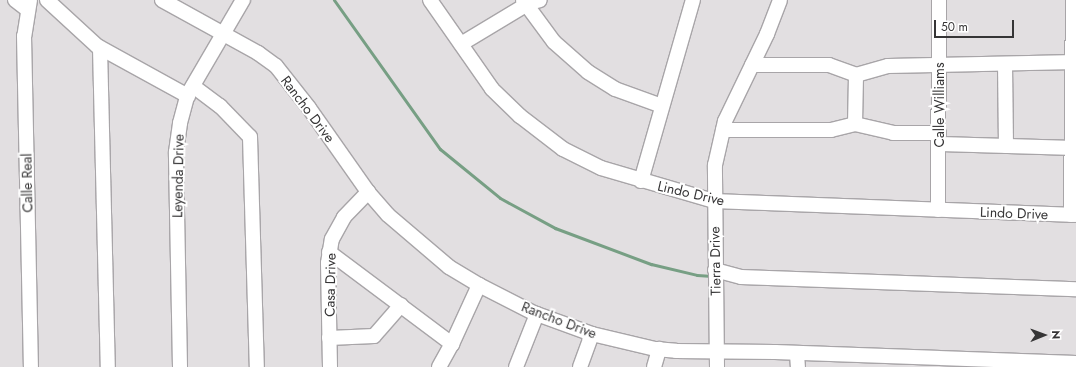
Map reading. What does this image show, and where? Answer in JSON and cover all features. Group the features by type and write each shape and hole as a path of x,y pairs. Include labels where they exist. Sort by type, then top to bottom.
{"street":[{"path":"15,0 29,5"},
{"path":"47,0 100,48 220,106 250,136 256,367"},
{"name":"Rancho Drive","path":"162,0 223,32 258,53 276,66 309,108 368,192 388,215 449,268 537,314 592,334 659,349 716,352 798,360 1076,363"},
{"name":"Leyenda Drive","path":"180,367 176,152 180,123 190,91 243,0"},
{"name":"Lindo Drive","path":"430,0 492,89 520,116 563,149 602,168 714,201 1074,215"},
{"path":"461,44 524,2 540,0"},
{"path":"641,180 693,0"},
{"name":"Tierra Drive","path":"717,367 714,165 725,121 752,65 780,0"},
{"name":"Calle Williams","path":"938,210 939,0"},
{"path":"1073,0 1074,215"},
{"path":"524,2 554,42 588,72 615,89 662,106"},
{"name":"Calle Real","path":"29,5 24,36 24,68 31,367"},
{"path":"100,48 108,367"},
{"path":"752,65 829,65 856,75 888,66 1074,62"},
{"path":"1005,64 1006,146"},
{"path":"855,124 856,75"},
{"path":"723,130 831,130 855,124 893,133 1006,146 1074,148"},
{"name":"Casa Drive","path":"330,367 328,263 332,239 344,217 368,192"},
{"path":"330,252 452,344"},
{"path":"716,270 741,277 1076,289"},
{"path":"439,367 452,344 479,285"},
{"path":"329,338 374,336 401,305"},
{"path":"516,367 537,314"},
{"path":"580,367 592,334"},
{"path":"654,367 659,349"}],"waterway":[{"path":"334,0 440,149 500,198 555,228 651,264 697,275 712,276"}]}
